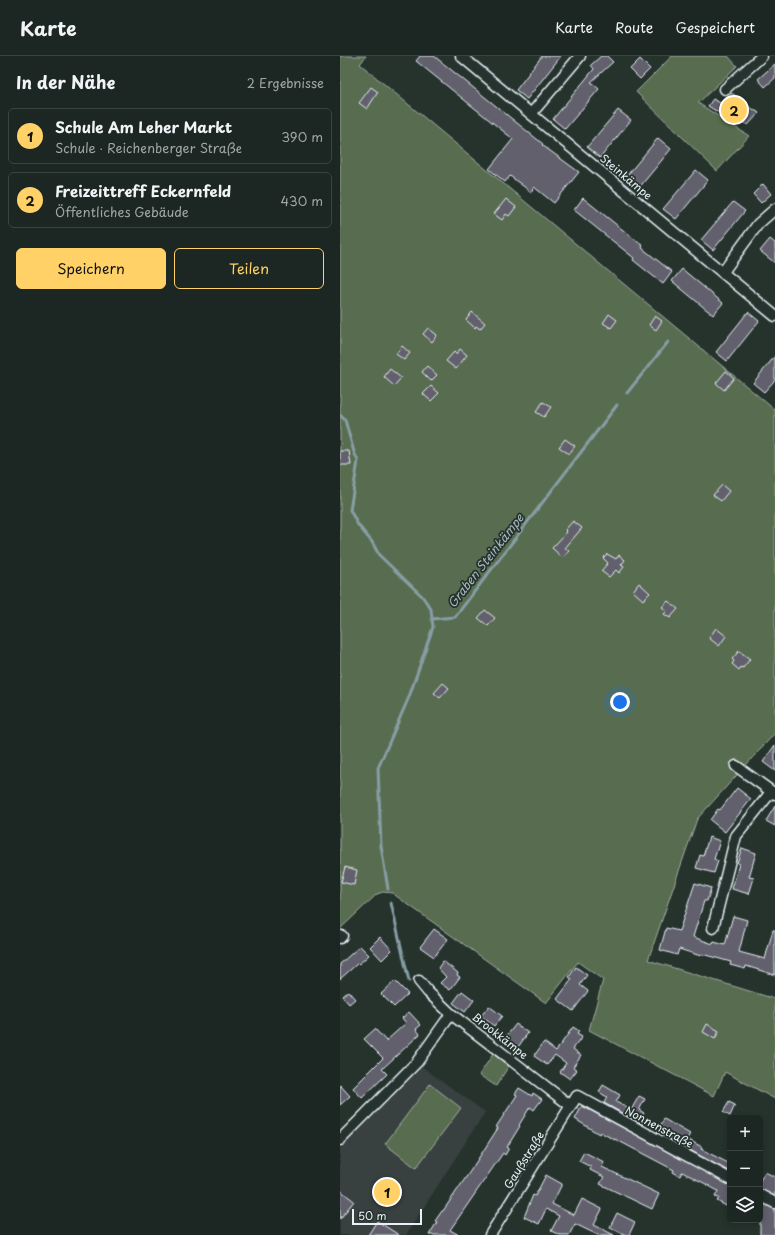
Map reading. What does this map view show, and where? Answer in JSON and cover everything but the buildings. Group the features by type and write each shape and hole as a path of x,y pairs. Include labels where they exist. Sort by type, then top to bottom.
{"street":[{"name":"Steinkämpe","path":"461,56 775,316"},
{"path":"531,114 580,56"},
{"path":"725,89 762,56"},
{"path":"723,272 758,224 775,209"},
{"path":"713,928 736,836 773,793 736,766"},
{"name":"Brookkämpe","path":"419,981 451,1014 571,1106"},
{"path":"340,1140 417,1062 451,1014"},
{"name":"Gaußstraße","path":"490,1235 577,1096"},
{"name":"Nonnenstraße","path":"577,1096 727,1177"},
{"path":"763,1197 775,1203"}],"shaded area":[{"path":"421,1066 485,1112 406,1235 340,1235 340,1149"}],"green space":[{"path":"340,56 366,56 360,64 775,410 775,733 697,819 648,960 775,999 775,1099 725,1072 714,1096 589,1030 603,980 578,962 546,1003 392,893 383,892 377,894 340,929"},
{"path":"672,56 728,56 737,66 698,103 749,136 717,171 636,92"},
{"path":"494,1053 510,1064 496,1086 479,1075"},
{"path":"430,1084 461,1108 416,1168 385,1144"}],"waterway":[{"name":"Graben Steinkämpe","path":"627,393 668,342"},
{"name":"Graben Steinkämpe","path":"340,415 345,420 358,461 350,510 358,525 372,542 379,555 422,596 431,609 432,619 455,617 617,405"},
{"path":"388,889 381,846 378,768 409,697 433,627 432,619"},
{"path":"391,903 409,981"}],"place":[{"name":"Freizeittreff Eckernfeld","path":"734,110"},
{"name":"Schule Am Leher Markt","path":"387,1192"}]}
